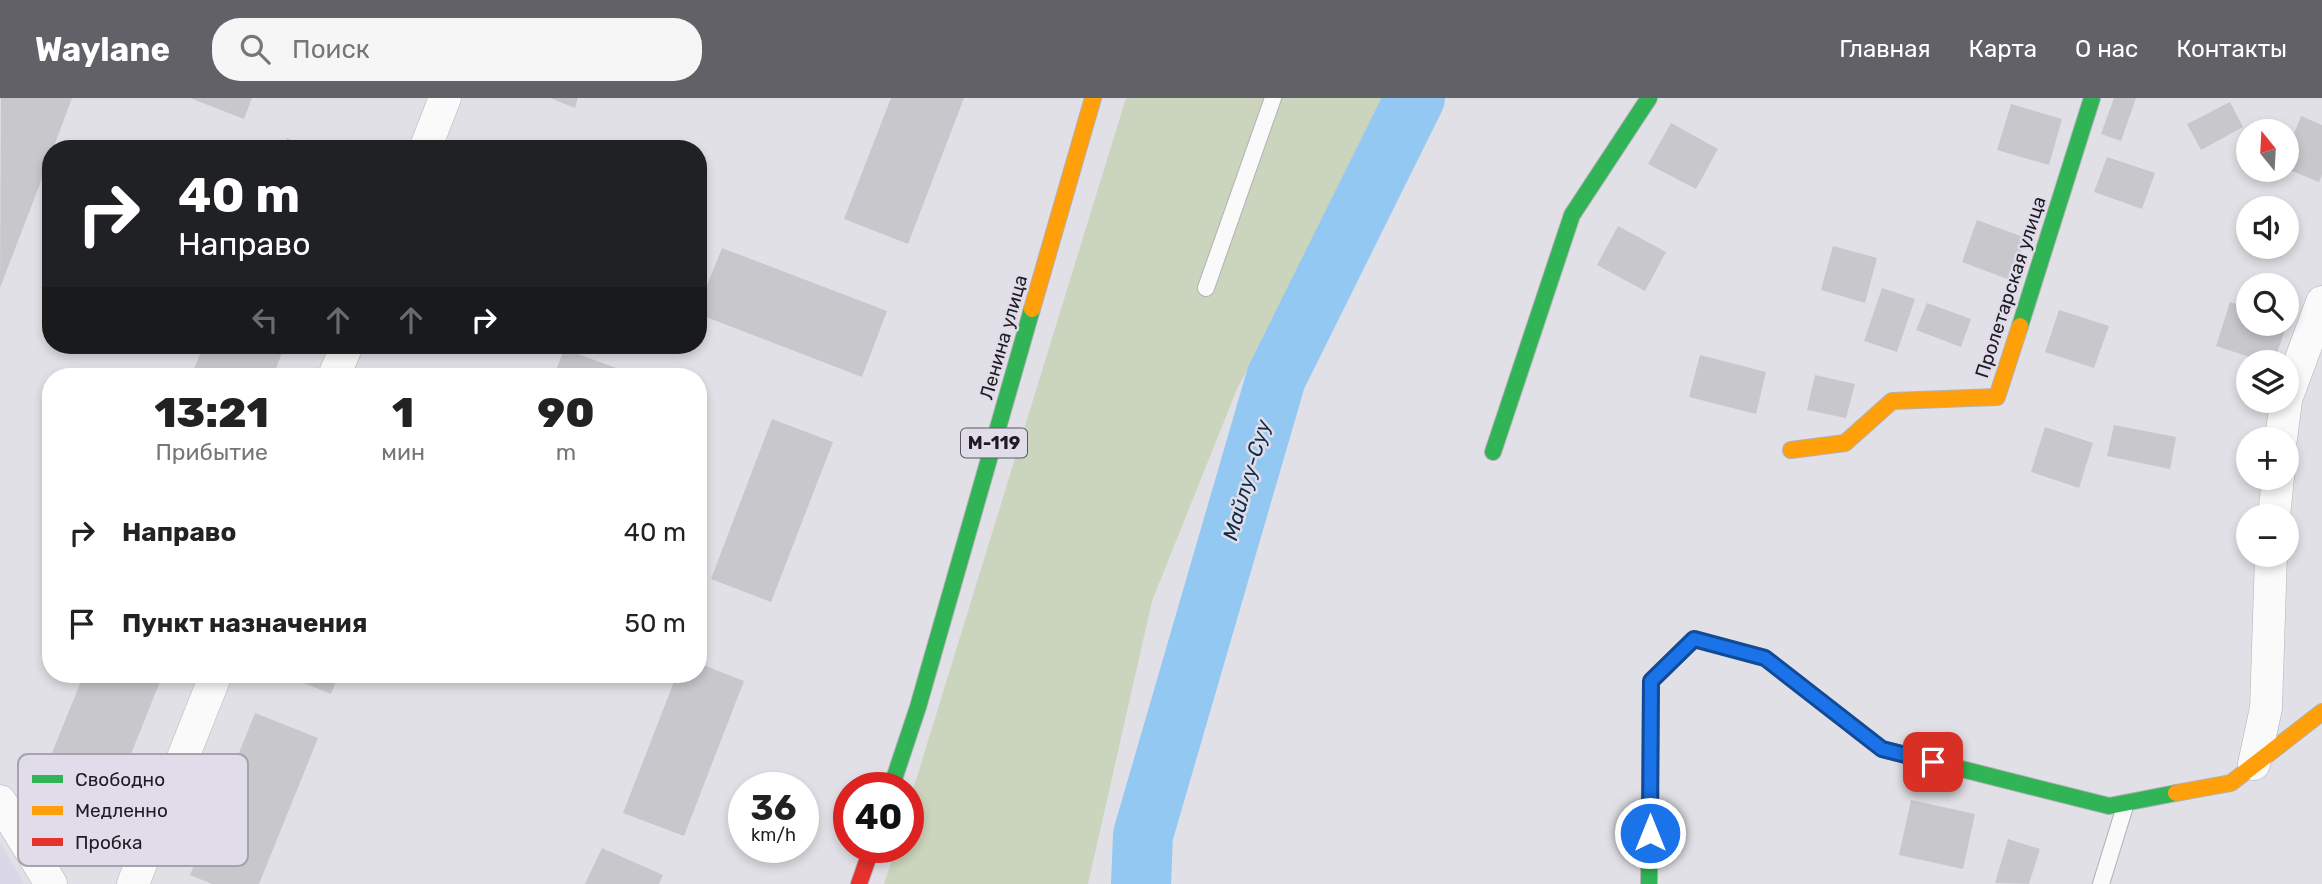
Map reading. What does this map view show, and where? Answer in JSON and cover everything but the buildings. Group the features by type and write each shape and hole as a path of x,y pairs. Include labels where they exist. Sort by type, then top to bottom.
{"street":[{"path":"429,140 445,98"},
{"name":"Ленина улица","path":"896,772 918,707 1093,98"},
{"path":"1493,452 1572,215 1649,98"},
{"name":"Пролетарская улица","path":"1791,450 1846,443 1892,401 1997,397 2092,98"},
{"path":"2299,366 2322,302"},
{"path":"2254,764 2266,708 2271,567"},
{"path":"1649,884 1651,681 1694,639 1765,658 1882,749 2109,806 2231,783 2322,712"},
{"path":"184,754 212,683"},
{"path":"0,801 18,830"},
{"path":"859,884 866,863"},
{"path":"40,866 51,884"},
{"path":"133,884 140,866"}],"lane":[{"path":"1206,288 1273,98"},
{"path":"2101,884 2126,803"}],"shaded area":[{"path":"0,842 24,884 0,884"}],"green space":[{"path":"1126,98 1389,98 1237,389 1152,601 1088,884 884,884 891,863 924,863 924,772 918,772"}],"waterway":[{"name":"Майлуу-Суу","path":"1141,884 1143,835 1276,378 1415,98"}],"traffic: fast":[{"path":"1493,452 1572,215 1649,98"},
{"path":"2020,326 2092,98"},
{"path":"896,772 918,707 1032,309"},
{"path":"1649,884 1651,681 1694,639 1765,658 1882,749 2109,806 2176,793"}],"traffic: slow":[{"path":"1032,309 1093,98"},
{"path":"1791,450 1845,443 1892,401 1997,397 2020,326"},
{"path":"2176,793 2231,783 2322,712"}],"traffic: jam":[{"path":"859,884 866,863"}],"route":[{"path":"1650,833 1651,681 1694,639 1765,658 1882,749 1933,762"}]}
